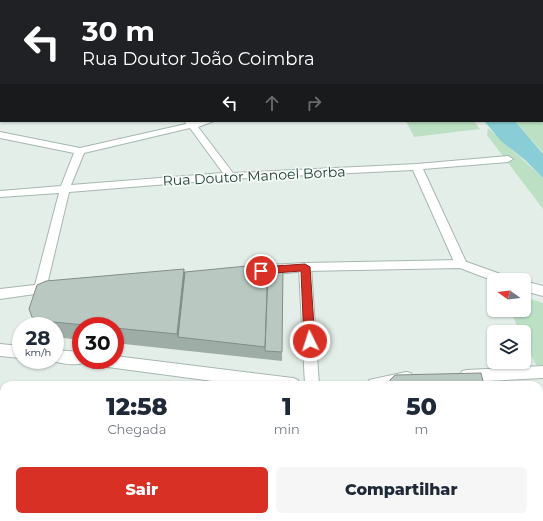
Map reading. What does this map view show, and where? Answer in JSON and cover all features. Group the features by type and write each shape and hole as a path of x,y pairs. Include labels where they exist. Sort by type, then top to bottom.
{"street":[{"path":"0,135 80,151 190,123 200,122"},
{"path":"190,123 230,176"},
{"path":"40,289 65,188 80,151"},
{"name":"Rua Doutor Manoel Borba","path":"0,194 230,176 418,167 508,159"},
{"path":"418,167 461,264"},
{"path":"251,272 305,267 461,264 487,273"},
{"path":"305,267 312,381"},
{"path":"0,294 64,287"},
{"path":"531,288 543,291"},
{"path":"0,350 12,351"},
{"path":"124,363 262,381"},
{"path":"450,376 543,372"},
{"path":"389,381 396,379 419,378"}],"green space":[{"path":"406,122 475,122 480,129 414,137"},
{"path":"517,122 543,122 543,153"},
{"path":"488,128 543,178 543,209 487,135"},
{"path":"531,299 543,303 543,365 536,365 531,355 531,325 517,325 513,317 531,317"}],"water":[{"path":"485,122 516,122 543,154 543,178 525,160 501,141"}],"building":[{"path":"268,264 265,347 178,337 185,272"},
{"path":"283,265 282,352 265,351 268,268"},
{"path":"184,269 177,334 124,329 124,317 72,317 72,324 64,323 64,317 32,317 29,309 37,285 46,281"},
{"path":"481,373 483,381 390,381 395,375"}],"route":[{"path":"261,271 305,267 310,341"}]}
